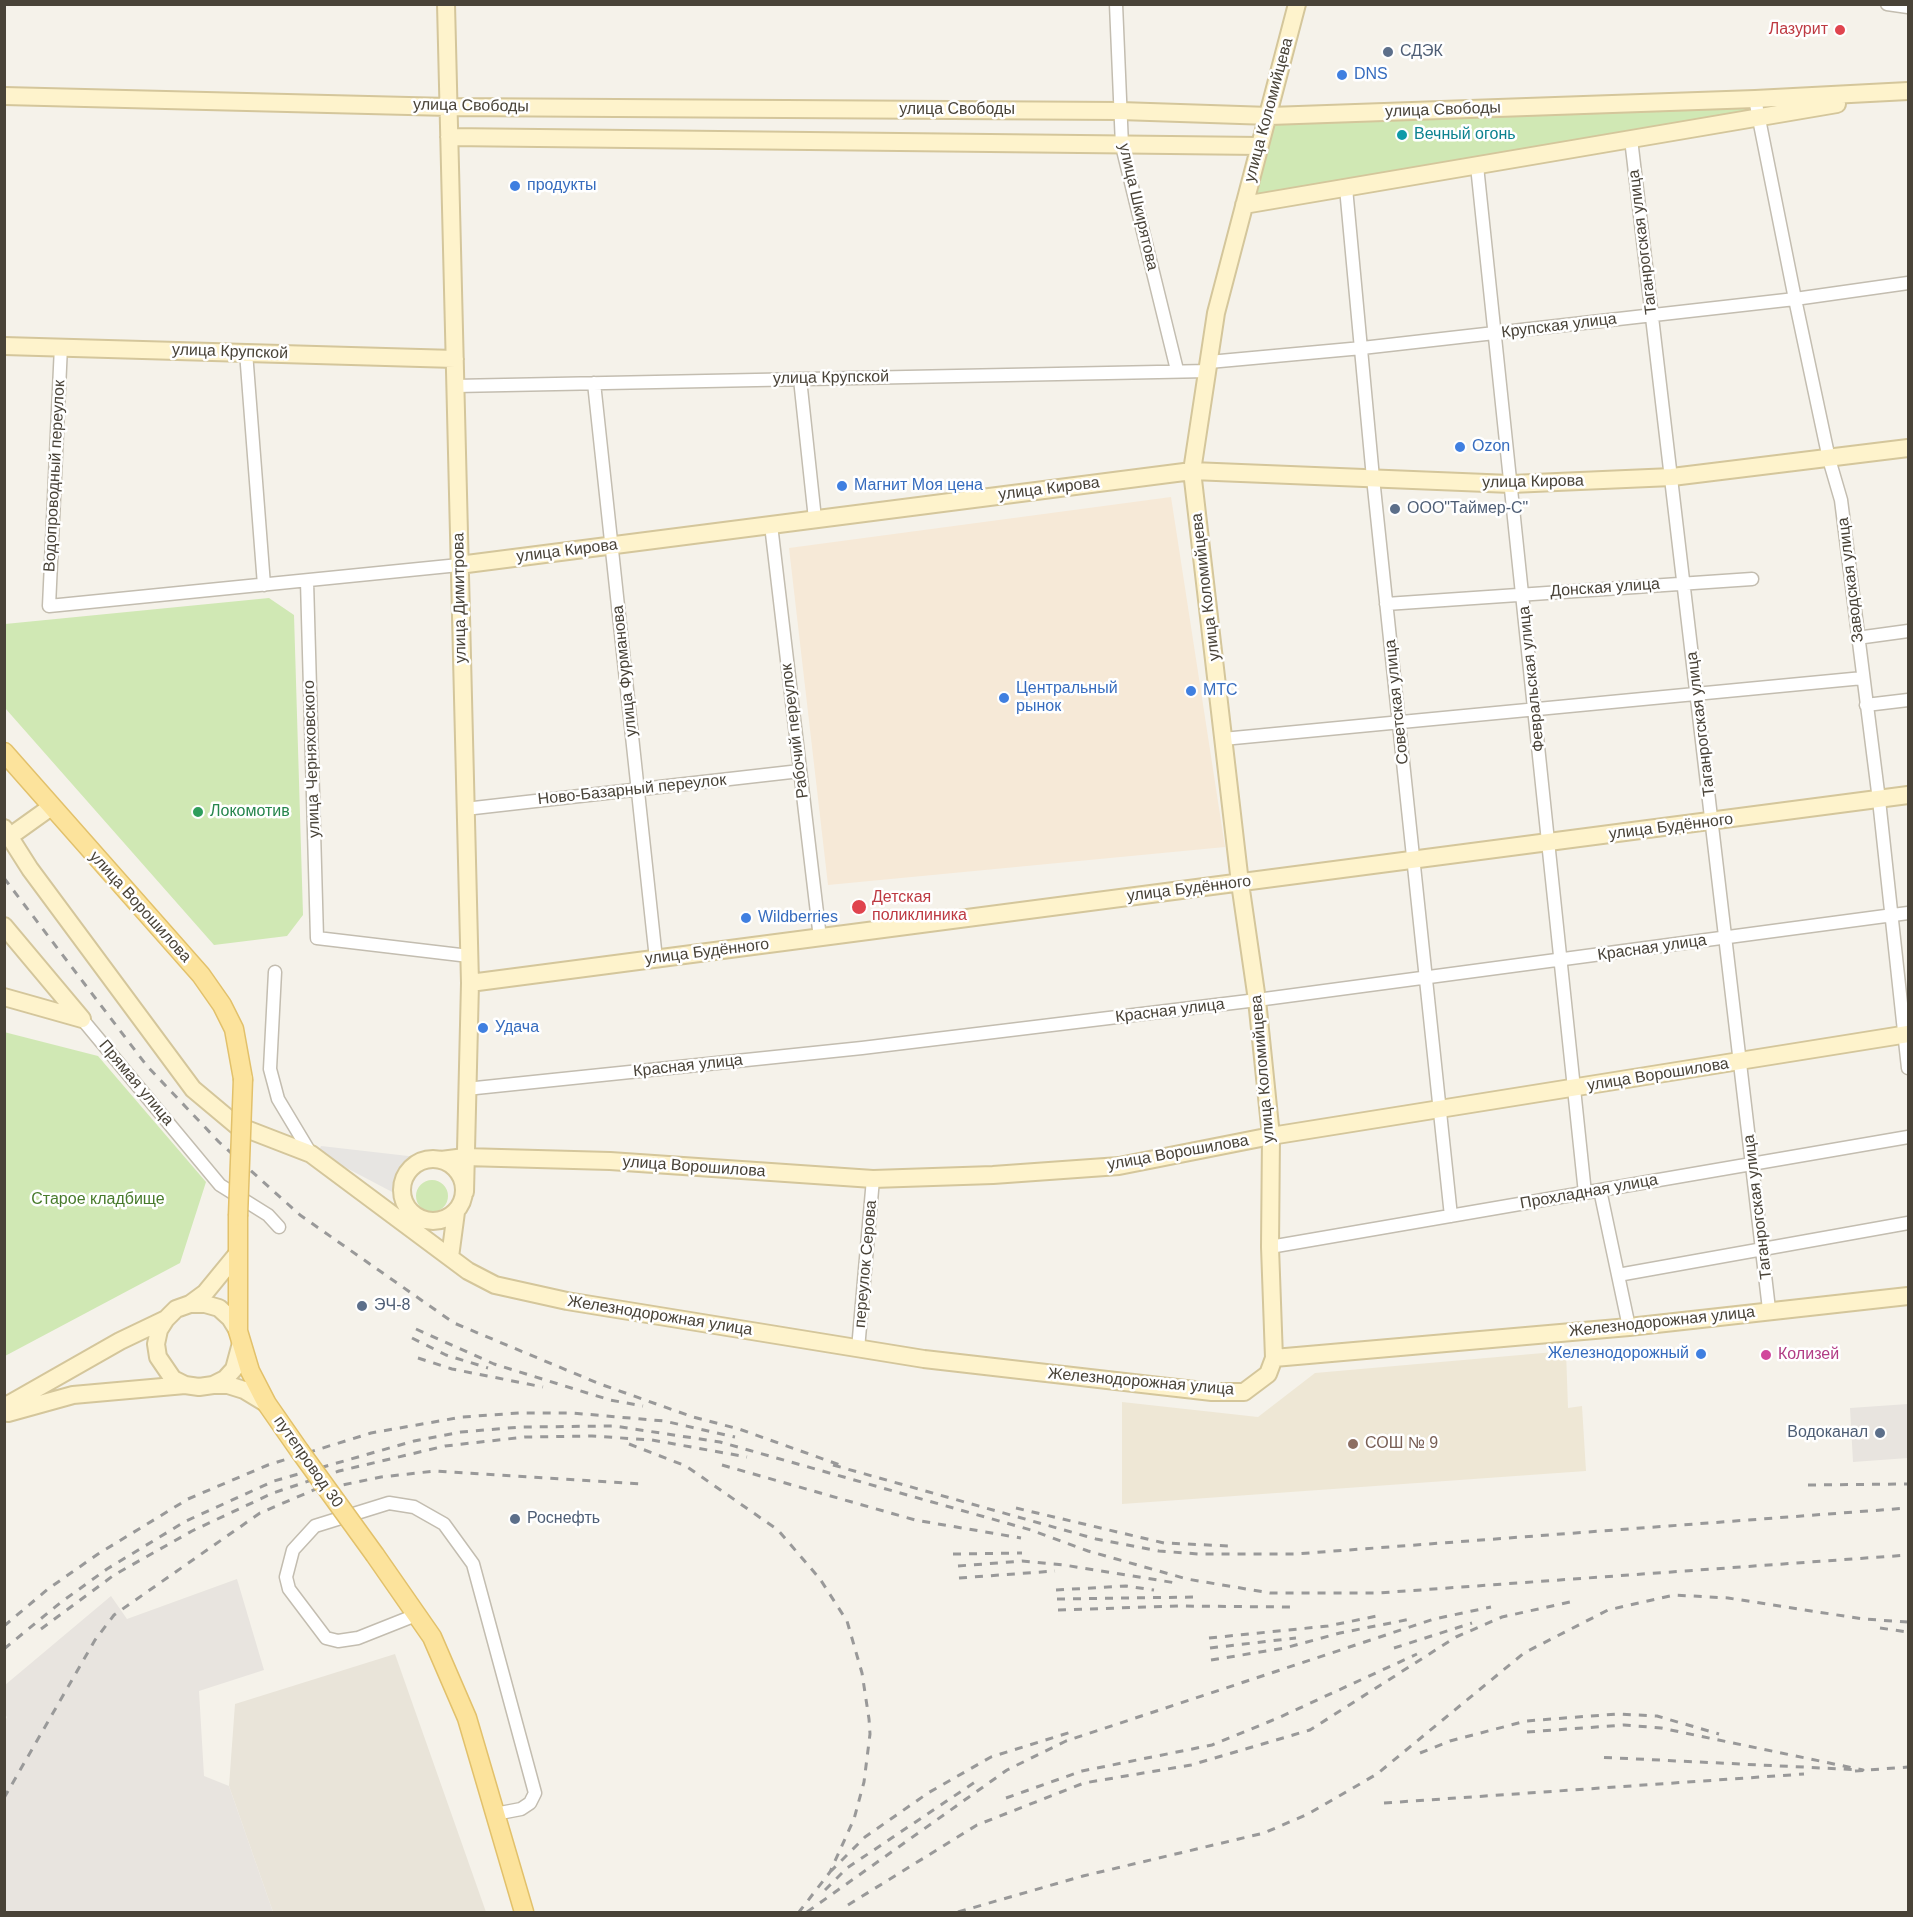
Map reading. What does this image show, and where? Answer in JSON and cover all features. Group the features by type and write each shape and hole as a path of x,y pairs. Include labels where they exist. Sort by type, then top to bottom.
{"main road":[{"name":"улица Ворошилова","path":"4,752 201,975 222,1005 234,1029 243,1079"},
{"name":"путепровод 30","path":"243,1079 237,1254 240,1337 250,1371 267,1404 432,1637 467,1718 524,1912"}],"street":[{"name":"улица Димитрова","path":"446,4 470,983 465,1192"},
{"name":"улица Шкирятова","path":"1116,4 1122,146 1177,370"},
{"name":"улица Коломийцева","path":"1274,1358 1270,1247 1270,1136 1257,1000 1240,883 1192,471 1216,313 1270,116 1297,4"},
{"path":"1887,4 1908,7"},
{"name":"улица Свободы","path":"4,96 449,106 1120,111 1270,116 1755,99 1908,91"},
{"name":"улица Свободы","path":"1244,205 1908,91"},
{"name":"Заводская улица","path":"1755,99 1829,459 1841,500 1907,1034 1908,1068"},
{"name":"улица Свободы","path":"449,137 1260,146"},
{"name":"Таганрогская улица","path":"1631,139 1769,1309"},
{"name":"Февральская улица","path":"1477,166 1585,1193"},
{"name":"Советская улица","path":"1346,188 1373,478 1451,1216"},
{"name":"Крупская улица","path":"1208,366 1795,299 1908,283"},
{"name":"улица Крупской","path":"4,346 454,359"},
{"name":"Водопроводный переулок","path":"49,606 62,346"},
{"path":"246,352 264,585"},
{"name":"улица Крупской","path":"455,386 1177,370 1208,366"},
{"path":"800,378 815,519"},
{"name":"улица Фурманова","path":"594,383 656,959"},
{"name":"улица Кирова","path":"49,606 459,565 1192,471 1511,484 1672,477 1908,448"},
{"name":"Рабочий переулок","path":"771,525 820,938"},
{"name":"Донская улица","path":"1386,604 1752,579"},
{"name":"улица Черняховского","path":"307,581 316,938 469,956"},
{"path":"1857,638 1908,631"},
{"path":"1223,739 1863,678"},
{"path":"1866,705 1908,700"},
{"name":"Ново-Базарный переулок","path":"465,809 800,771"},
{"name":"улица Будённого","path":"470,983 1908,795"},
{"path":"7,832 51,807"},
{"name":"Железнодорожная улица","path":"7,832 193,1089 236,1125 311,1154 450,1257 495,1285 567,1301 924,1359 1212,1392 1244,1392 1268,1374 1274,1358 1629,1327 1769,1309 1908,1296"},
{"name":"Красная улица","path":"466,1089 862,1048 1257,1000 1908,913"},
{"name":"Прямая улица","path":"4,926 220,1185 268,1215 279,1227"},
{"path":"275,972 270,1069 278,1100 311,1154"},
{"path":"4,998 82,1019"},
{"name":"улица Ворошилова","path":"441,1160 465,1157 610,1161 873,1179 993,1175 1119,1166 1270,1136 1907,1034"},
{"name":"Прохладная улица","path":"1270,1247 1908,1137"},
{"path":"441,1160 459,1172 465,1192 456,1212 450,1257 421,1218 403,1199 404,1177 419,1162 441,1160"},
{"name":"переулок Серова","path":"858,1349 873,1179"},
{"path":"1600,1190 1629,1327"},
{"path":"385,1209 421,1218 447,1218 456,1212"},
{"path":"1618,1275 1908,1223"},
{"path":"185,1385 173,1379 164,1369 158,1357 156,1344 159,1330 176,1309 190,1304 204,1293 237,1254"},
{"path":"190,1304 205,1304 219,1308 231,1318 240,1337 234,1369 213,1385"},
{"path":"4,1407 120,1341 166,1319"},
{"path":"4,1414 73,1395 185,1385 199,1387 228,1385 244,1390 267,1404"},
{"path":"417,1615 358,1638 338,1641 326,1638 289,1589 286,1577 293,1550 315,1526 389,1503 414,1507 444,1524 473,1564 535,1794 530,1803 521,1809 495,1814"}],"shaded area":[{"name":"Центральный рынок","path":"1171,497 1225,847 828,885 789,548"},
{"path":"321,1146 417,1157 406,1167 396,1194 318,1153"},
{"name":"СОШ № 9","path":"1566,1351 1568,1408 1582,1406 1586,1471 1122,1504 1122,1402 1258,1417 1315,1373"},
{"name":"Водоканал","path":"1908,1404 1908,1458 1853,1462 1850,1408"},
{"path":"237,1579 264,1670 199,1691 204,1776 229,1786 273,1912 5,1912 4,1723 7,1717 5,1715 5,1685 111,1596 127,1619"},
{"path":"395,1654 486,1912 273,1912 229,1786 235,1704"}],"green space":[{"path":"1755,99 1758,118 1244,205 1270,116"},
{"name":"Локомотив","path":"269,598 294,615 303,915 287,936 214,945 5,708 5,624"},
{"name":"Старое кладбище","path":"4,1032 98,1056 206,1182 180,1263 5,1356"},
{"path":"432,1180 443,1185 448,1196 443,1207 432,1212 421,1207 416,1196 421,1185"}],"railway":[{"path":"4,878 147,1066 219,1142 300,1215 454,1323 600,1384 693,1417 739,1429 840,1465"},
{"path":"416,1329 494,1364 610,1400 643,1406"},
{"path":"412,1338 446,1355 488,1368"},
{"path":"418,1358 452,1369 543,1387"},
{"path":"4,1626 48,1589 98,1554 188,1499 268,1465 371,1433 462,1417 519,1413 572,1413 664,1421 735,1437"},
{"path":"4,1649 60,1603 107,1569 186,1521 274,1481 414,1441 461,1432 521,1427 614,1426 720,1442 1031,1530 1088,1551 1187,1579 1270,1593 1378,1593 1908,1555"},
{"path":"41,1629 114,1575 192,1531 273,1493 339,1471 445,1446 525,1437 592,1436 652,1440 747,1457"},
{"path":"629,1444 686,1466 778,1530 820,1579 847,1621 862,1673 869,1719 870,1734 864,1782 854,1819 830,1872 799,1912"},
{"path":"722,1465 915,1520 1021,1538"},
{"path":"833,1465 1096,1539 1159,1551 1198,1554 1295,1554 1908,1508"},
{"path":"328,1488 381,1477 435,1471 642,1484"},
{"path":"4,1798 95,1640 114,1615 260,1513 337,1480"},
{"path":"1808,1485 1908,1484"},
{"path":"1016,1508 1164,1543 1228,1546"},
{"path":"953,1554 1022,1553"},
{"path":"958,1566 1022,1561 1064,1565 1176,1583"},
{"path":"959,1578 1055,1571"},
{"path":"1056,1590 1126,1586 1154,1590"},
{"path":"958,1912 1083,1876 1264,1833 1308,1814 1377,1774 1524,1653 1608,1610 1674,1595 1728,1598 1863,1619 1908,1622"},
{"path":"1057,1599 1195,1597"},
{"path":"848,1905 977,1825 1084,1783 1191,1765 1310,1730 1456,1637 1502,1617 1570,1602"},
{"path":"1058,1610 1178,1606 1292,1607"},
{"path":"807,1912 1007,1770 1066,1741 1434,1619 1491,1607"},
{"path":"1209,1638 1328,1626 1382,1615"},
{"path":"1211,1660 1285,1648 1340,1633 1411,1619"},
{"path":"1394,1648 1472,1623"},
{"path":"1880,1628 1908,1632"},
{"path":"1210,1648 1296,1638"},
{"path":"1006,1798 1082,1771 1212,1745 1278,1718 1417,1654"},
{"path":"1420,1753 1450,1741 1526,1721 1617,1714 1657,1716 1719,1734"},
{"path":"1527,1732 1624,1725 1661,1728 1863,1770 1596,1757"},
{"path":"830,1872 865,1837 928,1793 991,1757 1071,1732"},
{"path":"1855,1771 1908,1767"},
{"path":"1384,1803 1804,1774"},
{"path":"825,1890 847,1868 978,1780"}],"place":[{"name":"Лазурит","path":"1840,30"},
{"name":"СДЭК","path":"1388,52"},
{"name":"DNS","path":"1342,75"},
{"name":"Вечный огонь","path":"1402,135"},
{"name":"продукты","path":"515,186"},
{"name":"Ozon","path":"1460,447"},
{"name":"Магнит Моя цена","path":"842,486"},
{"name":"ООО\"Таймер-С\"","path":"1395,509"},
{"name":"МТС","path":"1191,691"},
{"name":"Центральный рынок","path":"1004,698"},
{"name":"Локомотив","path":"198,812"},
{"name":"Детская поликлиника","path":"859,907"},
{"name":"Wildberries","path":"746,918"},
{"name":"Удача","path":"483,1028"},
{"name":"ЭЧ-8","path":"362,1306"},
{"name":"Железнодорожный","path":"1701,1354"},
{"name":"Колизей","path":"1766,1355"},
{"name":"Водоканал","path":"1880,1433"},
{"name":"СОШ № 9","path":"1353,1444"},
{"name":"Роснефть","path":"515,1519"}]}
